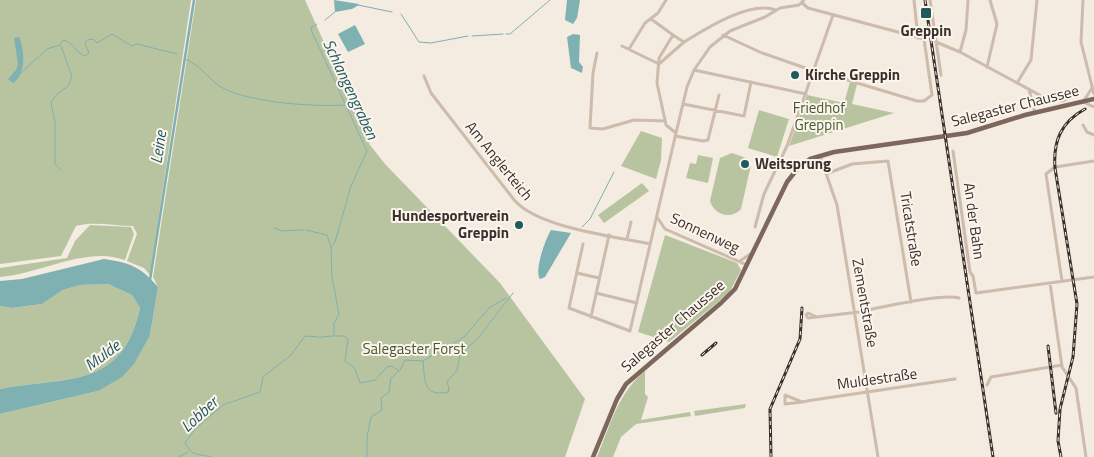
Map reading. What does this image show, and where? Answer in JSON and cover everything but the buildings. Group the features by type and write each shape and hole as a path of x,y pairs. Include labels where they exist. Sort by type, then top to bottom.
{"main road":[{"name":"Salegaster Chaussee","path":"593,457 622,389 656,357 730,295 747,265 787,182 805,163 820,155 967,133 1035,113 1094,99"}],"street":[{"path":"629,49 645,23 662,9 666,0"},
{"path":"914,0 918,38"},
{"path":"930,0 941,75"},
{"path":"960,52 966,30 968,0"},
{"path":"987,67 998,24 990,0"},
{"path":"1017,83 1031,60 1037,0"},
{"path":"1083,0 1081,42 1094,94"},
{"path":"583,244 569,308 630,331 683,104 694,70 710,48 723,35 785,5 803,1 808,8 924,40 932,93 930,97 917,101 762,53 723,35"},
{"path":"659,64 666,56 711,23 733,12 756,7 768,7 776,10"},
{"path":"755,227 764,194 786,146 833,15"},
{"path":"650,19 684,42"},
{"path":"673,35 659,58 657,83 667,128 676,134 706,141 710,137 719,95"},
{"path":"936,42 960,52 1051,100 1062,101 1069,98"},
{"path":"622,46 659,64"},
{"path":"597,53 593,73 590,128 601,129 630,120 664,121"},
{"path":"694,70 806,94"},
{"name":"Am Anglerteich","path":"424,76 431,92 522,209 550,222 650,244"},
{"path":"683,104 744,116 751,82"},
{"path":"1093,88 1083,102 1094,107"},
{"path":"1029,90 1035,113"},
{"path":"1083,125 1087,132 1094,135"},
{"name":"An der Bahn","path":"953,152 970,272 973,276 976,293 1050,283"},
{"name":"Zementstraße","path":"820,155 837,205 852,302 856,312 878,457"},
{"name":"Tricatstraße","path":"826,174 852,164 886,160 890,166 911,302"},
{"path":"1062,281 1046,174 1055,167 1094,161"},
{"path":"805,163 822,165"},
{"name":"Sonnenweg","path":"657,217 664,228 747,265"},
{"path":"627,239 631,222"},
{"path":"654,227 664,228"},
{"path":"591,317 609,235"},
{"path":"740,262 753,252"},
{"path":"577,273 599,278"},
{"path":"1086,457 1076,391 1062,365 1050,283 1094,277"},
{"path":"596,293 637,303"},
{"path":"817,317 911,302 952,297 958,298"},
{"path":"986,385 991,377 1062,365"},
{"name":"Muldestraße","path":"802,402 785,395 784,398 785,404 788,405 868,391 955,380"}],"green space":[{"path":"0,0 191,0 150,275 144,268 127,261 137,234 133,226 97,224 76,226 61,256 0,264"},
{"name":"Salegaster Forst","path":"196,0 305,0 370,145 385,164 500,283 585,399 565,457 0,457 0,414 98,391 150,335 158,287 153,277"},
{"name":"Friedhof Greppin","path":"850,82 857,84 852,104 894,113 789,146 807,95 844,103"},
{"path":"759,110 789,119 777,157 748,148"},
{"path":"641,131 662,138 661,160 656,179 621,166"},
{"path":"732,153 746,158 751,165 741,209 728,215 715,210 710,201 720,158"},
{"path":"698,155 713,158 708,183 686,178 690,163 696,164"},
{"path":"642,183 649,191 604,223 598,215"},
{"path":"90,225 131,227 134,234 125,260 108,256 89,257 0,277 0,268 67,258 75,241"},
{"path":"665,235 737,263 741,270 729,293 669,342 638,332"},
{"path":"108,284 132,295 140,308 131,335 120,354 105,367 88,375 68,380 0,389 0,306 12,308 42,304 63,290 80,285"},
{"path":"645,371 645,394 648,397 641,420 690,412 691,416 636,424 621,437 613,457 597,457 621,400 628,389"},
{"path":"746,404 745,408 695,416 694,411"}],"water":[{"path":"334,0 359,5 352,9 335,12"},
{"path":"567,0 580,0 577,18 573,24 565,20"},
{"path":"355,25 365,44 348,52 338,34"},
{"path":"573,34 580,35 579,62 583,67 582,73 571,68 567,37"},
{"path":"19,37 23,62 20,74 13,83 8,79 16,70 18,64 14,38"},
{"path":"551,230 571,233 545,277 540,279 539,263"},
{"path":"104,259 128,264 140,270 158,287 150,335 134,364 122,377 98,391 0,414 0,389 68,380 88,375 105,367 120,354 131,335 140,308 132,295 108,284 80,285 63,290 42,304 12,308 0,306 0,281 22,279"}],"waterway":[{"name":"Leine","path":"150,280 194,0"},
{"path":"506,34 510,34 550,0"},
{"path":"358,5 392,12"},
{"name":"Schlangengraben","path":"325,20 335,12"},
{"path":"401,14 419,42 431,43 468,36"},
{"name":"Schlangengraben","path":"317,24 311,28 312,32 367,151 351,186 335,242 331,247 332,277 339,314 334,323 334,336 344,336 348,339 345,361 354,367 360,383 375,380 387,367 392,366 399,371 391,378 389,392 381,398 382,410 371,417 367,437 367,457"},
{"path":"21,73 47,49 60,45 63,40 70,43 79,53 85,56 89,53 85,43 87,40 93,39 97,43 112,34 132,46 137,44 177,54"},
{"path":"472,36 503,34"},
{"path":"61,46 72,77 68,86 57,94 51,102 55,123 55,164 62,171"},
{"path":"185,59 195,64 221,87 248,97 282,103 346,105"},
{"path":"582,227 590,219 614,172"},
{"path":"275,228 282,231 303,230"},
{"path":"306,230 327,235 331,247"},
{"path":"400,370 405,360 423,361 425,380 429,389 433,392 448,392 447,382 457,370 460,355 478,338 513,293"},
{"path":"423,361 464,337 489,308 506,298"},
{"name":"Lobber","path":"211,457 195,454 190,451 185,443 194,430 223,405 260,392 263,377 291,355 305,336 319,337"},
{"name":"Lobber","path":"321,337 333,336"},
{"path":"178,457 188,452"}],"railway":[{"path":"925,0 993,457"},
{"path":"1061,457 1058,441 1060,409 1073,357 1077,304 1055,168 1055,149 1064,126 1085,109"},
{"path":"771,457 770,409 800,339 802,308"},
{"path":"702,355 716,343"},
{"path":"1048,346 1056,413"}],"place":[{"name":"Greppin","path":"926,13"},
{"name":"Kirche Greppin","path":"795,75"},
{"name":"Weitsprung","path":"745,164"},
{"name":"Hundesportverein Greppin","path":"519,225"}],"water label":[{"name":"Mulde","path":"102,355"}]}
